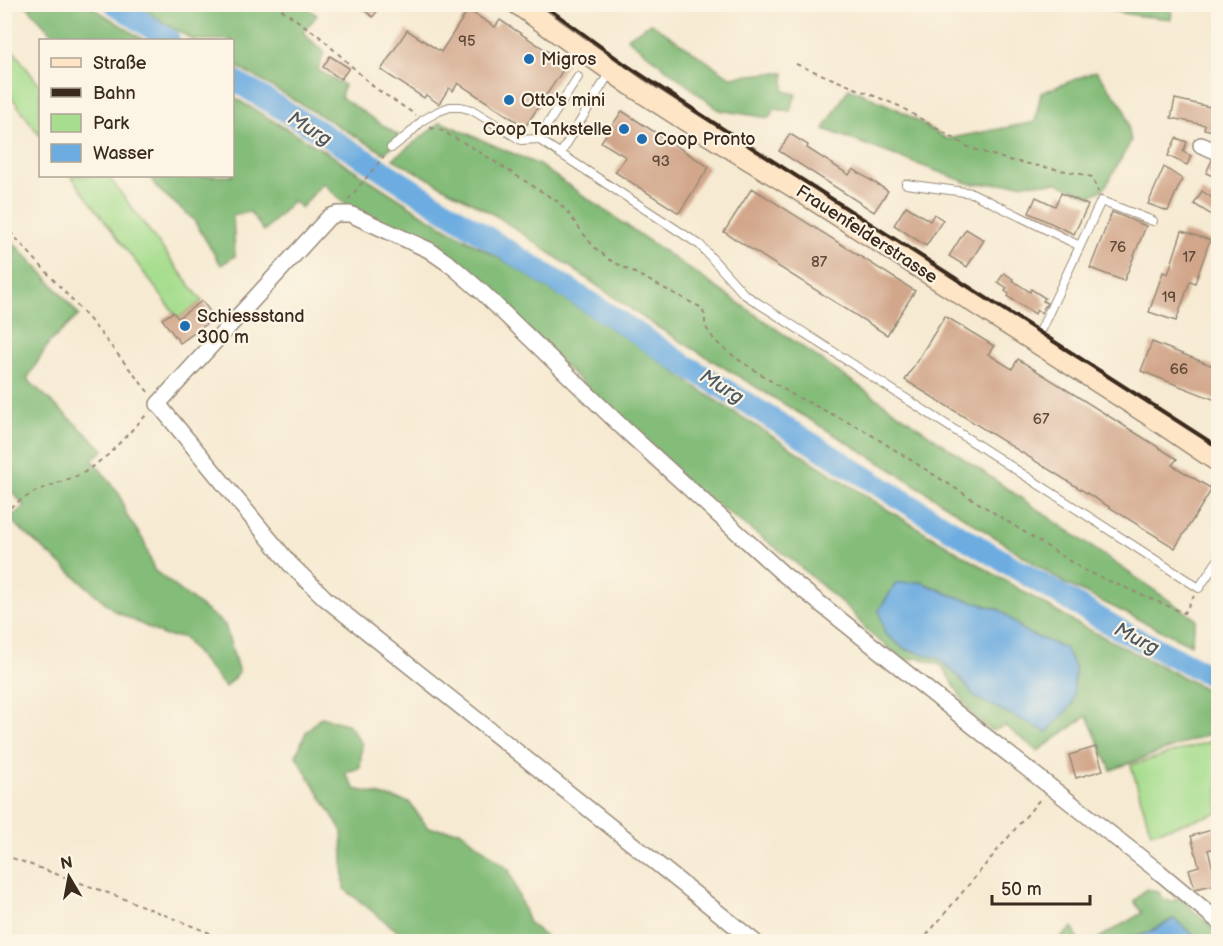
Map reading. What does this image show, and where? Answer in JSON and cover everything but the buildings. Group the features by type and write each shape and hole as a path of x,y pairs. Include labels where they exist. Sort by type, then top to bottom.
{"main road":[{"name":"Frauenfelderstrasse","path":"518,4 611,71 695,126 1036,342 1218,461"}],"street":[{"path":"1201,145 1218,152"},
{"path":"755,942 326,599 290,564 158,404 316,225 329,217 337,214 350,214 429,250 452,266 622,427 782,573 1218,921"}],"lane":[{"path":"561,153 611,71"},
{"path":"538,139 578,77"},
{"path":"391,148 410,134 423,120 450,107 472,110 520,140 538,139 700,245 744,294 1199,588 1218,560"},
{"path":"906,184 972,193 1080,246"},
{"path":"1036,342 1101,201 1153,221"}],"path":[{"path":"274,4 318,36 375,88 423,120"},
{"path":"796,64 899,106 970,148 1008,160 1092,177 1101,201"},
{"path":"410,134 427,128 438,129 512,171 558,202 594,247 610,260 700,306 705,315 705,326 715,341 736,358 791,394 862,429 1084,570 1184,613 1199,588"},
{"path":"359,185 391,148"},
{"path":"4,225 90,320 158,404 108,455 82,474 36,491 13,505 4,514"},
{"path":"921,942 1051,787"},
{"path":"4,855 232,942"}],"green space":[{"path":"26,5 89,5 142,39 57,39"},
{"path":"139,5 302,5 317,15 303,33 324,52 318,70 344,85 341,97 402,138 384,153 234,65 234,39 191,39"},
{"path":"1103,5 1173,5 1171,19 1127,14"},
{"path":"651,23 730,77 784,73 784,91 796,94 790,111 774,109 769,118 719,110 627,38"},
{"path":"4,38 39,85 39,135 5,88"},
{"path":"1096,71 1125,109 1131,141 1104,189 1090,196 1058,183 971,184 824,129 849,88 899,110 947,139 1035,122 1041,93"},
{"path":"234,98 331,155 427,217 513,266 635,344 709,396 893,513 1074,622 1218,695 1218,731 1111,770 1087,716 1038,751 1005,726 992,731 972,715 942,666 920,658 905,660 869,633 849,609 791,559 682,479 483,287 344,203 323,183 301,208 293,201 264,231 250,212 233,215 235,256 221,265 193,219 158,189 150,177 234,177","holes":["921,582 951,595 1000,610 1027,633 1065,648 976,698 960,678 938,658"]},
{"path":"441,122 539,165 1196,619 1191,645 1064,583 891,469 654,325 498,217 393,159"},
{"path":"72,177 109,177 202,301 178,318"},
{"path":"5,234 79,315 49,343 27,379 104,450 92,459 120,495 127,516 144,541 154,570 225,625 239,673 225,687 183,637 165,636 115,611 9,519 24,506 5,483"},
{"path":"321,717 349,725 362,744 360,768 345,773 355,789 409,802 428,828 461,831 509,870 529,923 551,941 410,941 344,889 342,831 296,756 306,732"},
{"path":"1218,739 1218,813 1151,833 1131,765"},
{"path":"1146,889 1159,892 1162,899 1172,902 1178,897 1218,932 1218,941 1200,941 1173,919 1146,934 1113,941 1092,942 1142,913 1134,901"},
{"path":"1073,927 1078,941 1059,941 1059,939"}],"water":[{"path":"921,582 951,595 1000,610 1027,633 1065,648 1075,668 1073,704 1047,732 976,698 960,678 938,658 905,649 885,634 879,610 896,583"},
{"path":"1174,919 1200,941 1113,941 1146,934"}],"waterway":[{"name":"Murg","path":"115,4 168,39"},
{"name":"Murg","path":"234,80 371,163 679,361 946,527 1118,629 1218,679"}],"railway":[{"path":"542,4 626,65 723,129 1218,447"}],"place":[{"name":"Migros","path":"529,59"},
{"name":"Otto's mini","path":"509,100"},
{"name":"Coop Tankstelle","path":"624,129"},
{"name":"Coop Pronto","path":"642,139"},
{"name":"Schiessstand 300 m","path":"185,326"}]}
